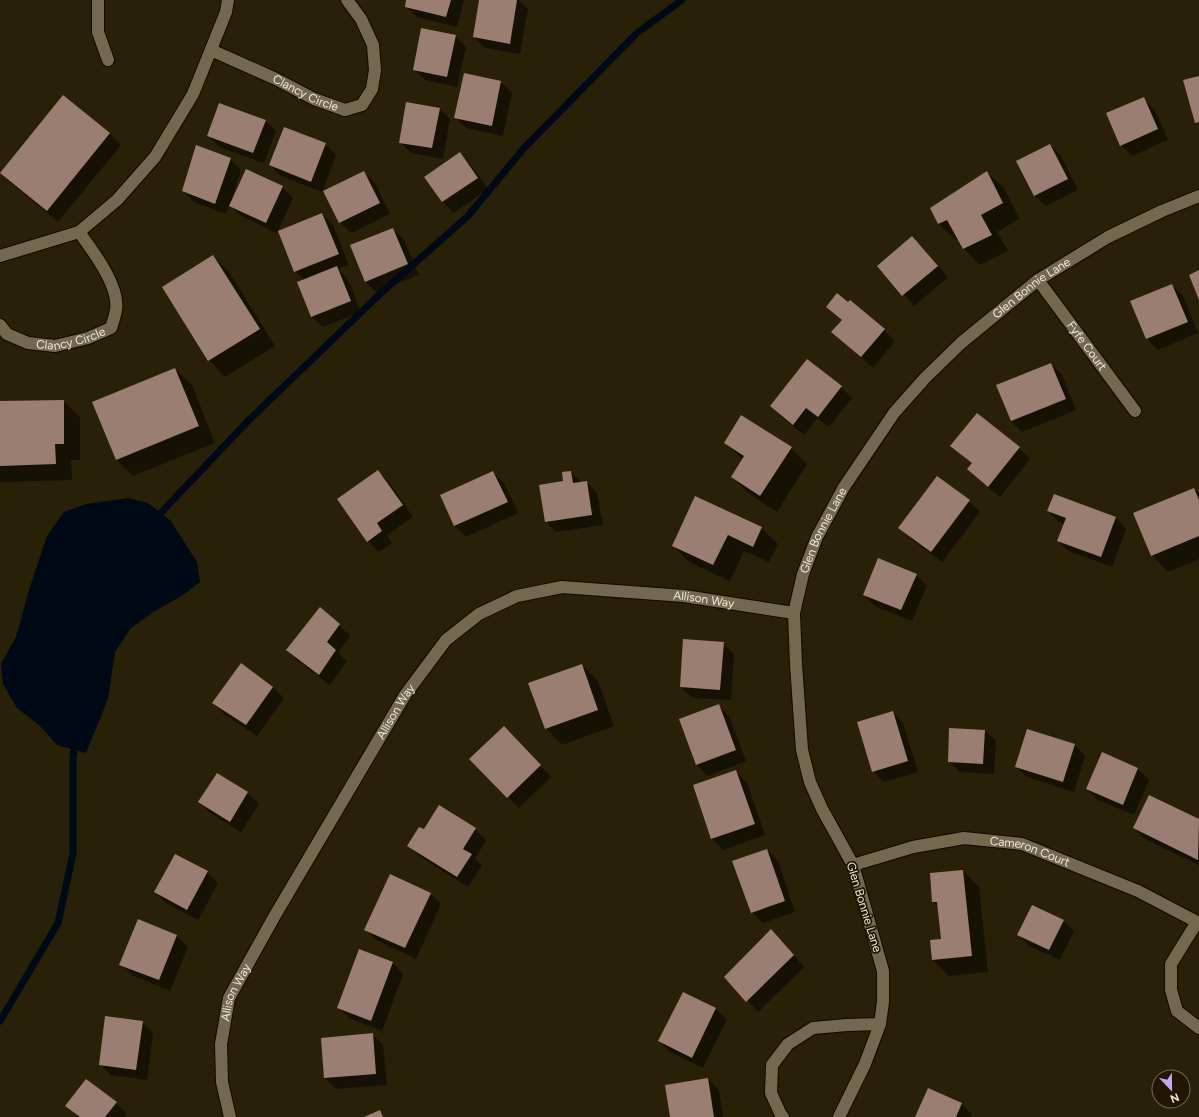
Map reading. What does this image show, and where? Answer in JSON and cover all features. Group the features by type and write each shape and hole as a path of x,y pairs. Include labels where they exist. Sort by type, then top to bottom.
{"street":[{"path":"98,0 98,32 108,60"},
{"path":"0,256 79,232 117,200 155,157 193,94 226,12 228,0"},
{"name":"Clancy Circle","path":"211,50 276,79 314,99 345,110 362,105 372,89 375,70 373,45 361,19 347,0"},
{"name":"Glen Bonnie Lane","path":"839,1117 865,1064 880,1024 883,1002 882,971 853,865 822,809 810,782 802,750 794,613 803,574 817,537 844,487 894,413 925,378 962,343 1038,280 1108,237 1162,211 1199,196"},
{"name":"Clancy Circle","path":"0,326 7,334 28,343 55,346 88,338 111,328 117,308 113,286 94,252 79,232"},
{"name":"Fyfe Court","path":"1038,280 1135,411"},
{"name":"Allison Way","path":"230,1117 222,1082 221,1044 229,998 274,917 405,695 446,640 479,614 517,596 562,587 684,596 794,613"},
{"name":"Cameron Court","path":"853,865 913,847 964,838 1022,844 1138,891 1198,922 1171,964 1171,990 1177,1011 1199,1028"},
{"path":"783,1117 771,1093 772,1065 788,1044 813,1028 880,1024"}],"shaded area":[{"path":"128,498 148,503 171,521 197,562 200,582 183,595 155,611 131,628 115,652 108,699 86,753 57,745 39,725 17,708 3,684 1,664 16,637 29,590 47,536 64,512 86,504"}],"building":[{"path":"406,0 451,0 446,17 405,7"},
{"path":"479,0 517,0 510,44 473,37"},
{"path":"421,28 456,35 447,77 413,70"},
{"path":"464,73 501,81 492,126 454,118"},
{"path":"1199,76 1199,122 1195,123 1183,80"},
{"path":"63,95 110,133 47,211 0,173"},
{"path":"1144,97 1158,129 1120,146 1106,113"},
{"path":"406,102 440,108 432,148 399,143"},
{"path":"219,103 266,120 253,153 207,136"},
{"path":"284,127 326,143 311,182 269,165"},
{"path":"1050,144 1068,179 1034,196 1016,161"},
{"path":"196,145 231,158 215,204 182,191"},
{"path":"460,152 478,178 442,202 424,177"},
{"path":"246,169 283,186 266,223 229,206"},
{"path":"364,171 380,203 339,223 323,191"},
{"path":"987,171 1003,203 981,215 992,235 963,249 947,220 938,224 930,208"},
{"path":"322,213 339,254 294,272 278,231"},
{"path":"393,228 408,264 365,282 350,245"},
{"path":"912,236 938,266 902,296 877,266"},
{"path":"213,255 260,329 208,361 162,287"},
{"path":"337,266 351,301 311,317 297,282"},
{"path":"1199,270 1199,300 1189,275"},
{"path":"1172,284 1188,322 1146,339 1130,301"},
{"path":"837,293 848,302 850,300 885,329 861,357 831,332 842,320 826,307"},
{"path":"807,359 842,386 818,417 806,408 793,425 770,406"},
{"path":"1051,363 1066,399 1011,421 996,385"},
{"path":"175,368 199,426 116,460 92,402"},
{"path":"64,400 64,444 55,444 56,464 0,466 0,401"},
{"path":"977,413 1020,447 988,487 967,469 972,463 950,446"},
{"path":"741,415 792,447 760,496 731,477 744,456 724,443"},
{"path":"378,470 403,505 377,523 382,531 367,542 337,499"},
{"path":"493,471 508,502 454,526 440,495"},
{"path":"571,471 573,483 587,481 592,515 545,522 539,485 563,481 562,472"},
{"path":"937,476 970,500 931,552 898,528"},
{"path":"1194,488 1199,500 1199,536 1151,556 1133,513"},
{"path":"1054,494 1116,517 1101,557 1057,541 1066,518 1047,511"},
{"path":"695,496 762,527 753,547 728,535 713,565 672,546"},
{"path":"878,558 917,574 901,610 863,595"},
{"path":"320,607 340,624 327,642 336,650 319,675 286,650"},
{"path":"683,639 724,642 720,690 680,687"},
{"path":"241,663 273,687 246,725 212,703"},
{"path":"582,664 598,710 545,729 528,683"},
{"path":"719,704 736,750 696,765 679,719"},
{"path":"893,711 908,761 872,772 857,722"},
{"path":"504,726 541,765 507,798 469,759"},
{"path":"949,728 985,730 983,764 948,762"},
{"path":"1027,729 1075,744 1063,782 1015,767"},
{"path":"1102,752 1138,768 1123,805 1086,789"},
{"path":"736,770 755,824 711,839 693,785"},
{"path":"217,773 248,792 230,822 198,802"},
{"path":"1149,795 1199,819 1198,860 1133,828"},
{"path":"439,805 476,828 463,849 472,854 457,877 407,846 419,827 424,829"},
{"path":"767,849 785,901 751,913 732,861"},
{"path":"175,854 208,871 187,910 154,892"},
{"path":"963,870 972,956 932,960 930,940 941,939 937,902 932,902 930,873"},
{"path":"390,874 431,893 405,948 364,930"},
{"path":"1032,905 1064,920 1049,950 1017,935"},
{"path":"138,919 177,935 159,980 119,965"},
{"path":"771,929 794,955 746,1002 724,977"},
{"path":"359,949 393,962 371,1021 337,1008"},
{"path":"683,992 716,1008 692,1058 658,1041"},
{"path":"105,1016 143,1021 136,1070 99,1065"},
{"path":"373,1033 376,1074 324,1078 321,1038"},
{"path":"708,1078 714,1117 670,1117 665,1085"},
{"path":"86,1079 117,1102 105,1117 80,1117 65,1106"},
{"path":"928,1088 962,1103 956,1117 915,1117"},
{"path":"380,1110 383,1117 364,1117"}],"waterway":[{"path":"154,520 248,421 380,294 468,216 524,148 637,33 682,0"},
{"path":"0,1021 58,923 73,854 73,757 75,741"}]}
